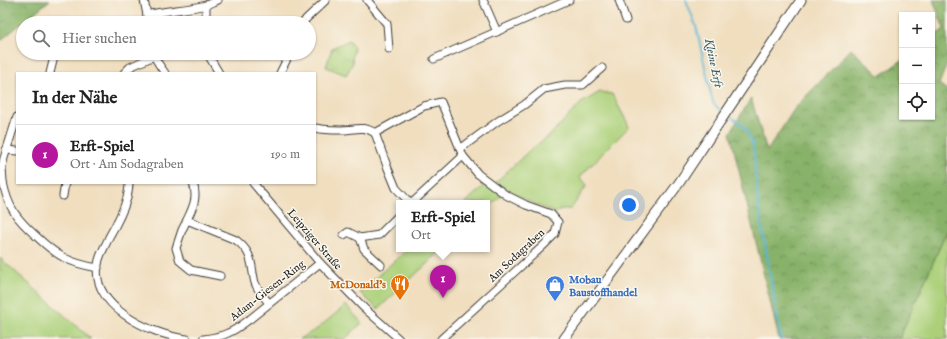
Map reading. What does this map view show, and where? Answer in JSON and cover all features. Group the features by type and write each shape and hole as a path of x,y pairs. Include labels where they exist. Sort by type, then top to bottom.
{"main road":[{"path":"564,339 680,183 801,0"}],"street":[{"path":"144,0 146,15 157,12 191,9 218,0"},
{"path":"309,16 326,0"},
{"path":"367,0 387,24 389,49"},
{"path":"483,0 497,32"},
{"path":"434,59 569,0"},
{"path":"619,0 626,20"},
{"path":"206,5 206,16"},
{"path":"50,72 53,60"},
{"path":"125,72 130,67 143,60"},
{"path":"157,60 165,72"},
{"path":"211,60 218,72"},
{"path":"280,72 286,60"},
{"path":"414,200 461,152 498,121 524,105 544,89 565,85 583,85 602,68"},
{"name":"Am Sodagraben","path":"375,134 424,106 441,102 461,152 478,174 506,194 526,205 551,214 558,222 555,234 441,339"},
{"path":"16,120 2,167 2,182 8,201 15,215 50,249 74,262 98,268"},
{"path":"316,128 324,130 369,129 375,134 396,188 408,200"},
{"path":"6,150 16,151"},
{"path":"63,196 65,184"},
{"path":"130,184 125,205 99,260 98,275 102,289 108,299 118,310 139,324 154,331 186,339"},
{"path":"193,184 195,196 193,207 182,230 176,248 180,261 191,270 220,276"},
{"name":"Leipziger Straße","path":"254,184 320,263 364,308 399,339"},
{"path":"344,235 348,232 360,238 379,235 396,218"},
{"path":"187,220 236,240 247,250 251,261 256,286 269,303"},
{"path":"360,238 364,249 381,265"},
{"name":"Adam-Giesen-Ring","path":"203,339 228,334 250,319 320,263"}],"green space":[{"path":"0,0 50,0 30,16 16,16 16,28 0,41"},
{"path":"933,0 947,0 947,64 939,84 947,90 947,231 899,339 779,339 730,133 751,98 767,151 795,108 851,49 880,76 899,62 899,120 935,120 935,36 944,29"},
{"path":"349,40 354,47 352,58 353,63 346,75 326,67 332,48"},
{"path":"600,92 612,94 629,127 580,177 587,185 571,209 561,209 556,213 540,207 496,182 531,149 549,136 581,103"},
{"path":"486,184 502,195 490,206 490,200 468,200"},
{"path":"947,231 947,339 899,339"},
{"path":"405,252 440,252 378,309 359,292"},
{"path":"0,258 91,339 0,339"},
{"path":"346,305 362,323 345,339 299,339 317,329"}],"waterway":[{"name":"Kleine Erft","path":"686,0 696,26 713,103 722,112"},
{"path":"728,115 745,128 753,144 758,202 781,339"}],"place":[{"name":"Erft-Spiel","path":"443,298"},
{"name":"McDonald's","path":"400,301"},
{"name":"Mobau Baustoffhandel","path":"555,302"}]}
